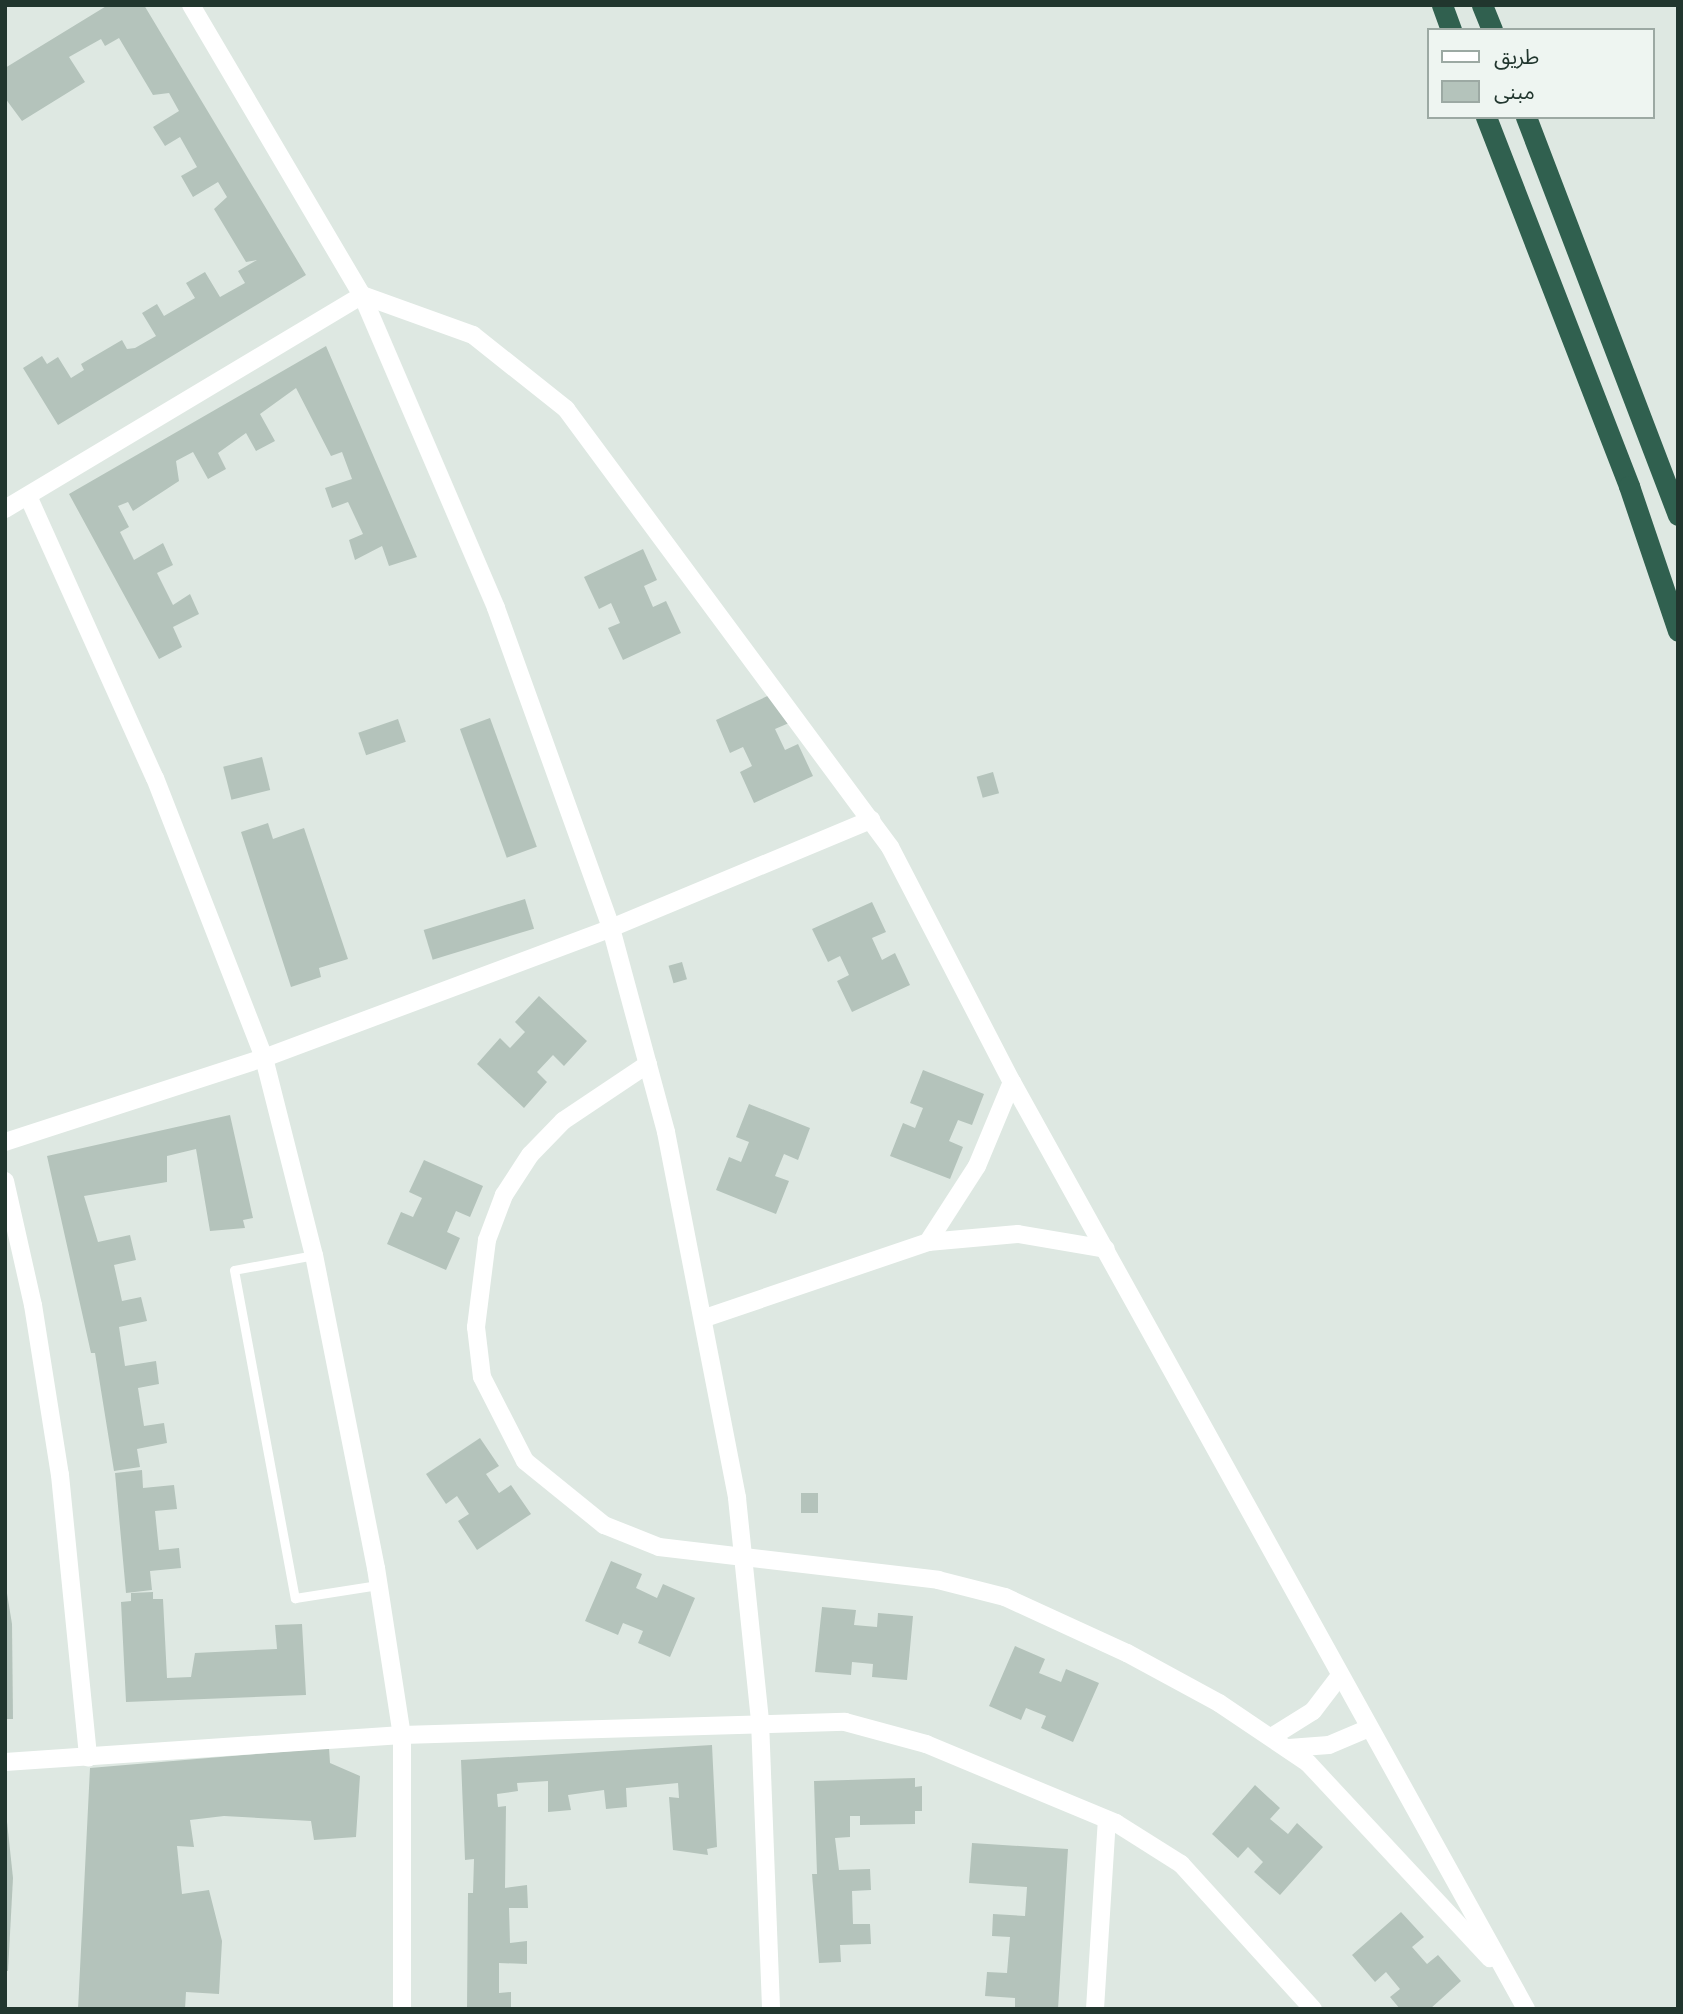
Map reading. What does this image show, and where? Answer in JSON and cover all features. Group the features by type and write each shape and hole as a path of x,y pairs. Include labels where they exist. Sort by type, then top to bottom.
{"highway":[{"path":"1442,5 1450,28"},
{"path":"1482,5 1491,28"},
{"path":"1487,119 1629,486 1678,631"},
{"path":"1528,119 1678,515"}],"street":[{"path":"191,5 362,295 496,608 611,928 648,1064 705,1318 745,1557 760,1721 771,2009"},
{"path":"5,509 362,295"},
{"path":"362,295 473,335 566,409 871,820 915,892 1012,1082 1106,1248 1339,1677 1526,2009"},
{"path":"28,496 155,778 264,1058 314,1255 379,1585 402,1735 402,2009"},
{"path":"5,1142 264,1058 611,928 871,820"},
{"path":"648,1064 563,1121 530,1155 504,1195 487,1240 478,1287 475,1327 482,1377 525,1461 604,1525 659,1547 938,1580 1005,1597 1127,1653 1273,1736 1289,1748 1326,1780 1512,1982"},
{"path":"928,1242 977,1166 1012,1082"},
{"path":"5,1181 33,1305 60,1475 88,1758"},
{"path":"705,1318 928,1242 1018,1234 1106,1248"},
{"path":"1273,1736 1313,1711 1339,1677"},
{"path":"5,1762 402,1735 760,1721 845,1722 926,1744 1107,1819 1181,1864 1246,1929 1313,2009"},
{"path":"1289,1748 1329,1745 1369,1728"},
{"path":"1095,2009 1107,1819"}],"lane":[{"path":"314,1255 234,1270 295,1598 379,1585"}],"building":[{"path":"108,5 144,5 306,275 58,425 23,368 42,356 47,364 58,357 71,378 84,370 81,364 122,340 127,349 135,348 156,336 142,313 157,304 164,316 195,298 186,283 205,272 220,297 245,283 238,271 257,260 246,262 214,209 227,197 218,182 193,197 181,176 197,167 180,137 165,146 153,127 179,111 169,93 153,95 119,38 105,46 101,39 69,57 85,82 22,121 5,98 5,68"},
{"path":"326,346 417,557 389,566 382,546 355,560 349,540 363,534 348,502 332,508 325,488 352,479 342,452 331,456 296,388 260,414 275,441 256,451 246,433 218,453 226,469 208,479 193,452 176,461 179,481 133,511 128,502 118,506 129,527 120,532 134,560 163,543 173,565 157,573 173,605 190,594 199,614 173,627 182,647 159,659 69,494"},
{"path":"643,549 657,580 644,586 653,607 666,601 681,633 623,660 608,628 620,623 611,603 599,609 584,577"},
{"path":"774,693 789,723 775,729 785,750 798,744 813,776 754,803 740,772 752,766 743,747 730,753 716,720"},
{"path":"490,718 537,847 507,858 460,729"},
{"path":"398,719 406,742 366,755 358,733"},
{"path":"262,757 270,790 231,800 223,767"},
{"path":"993,772 999,793 983,798 977,777"},
{"path":"268,823 273,839 304,828 348,959 319,968 321,977 291,987 241,832"},
{"path":"525,899 534,929 433,960 424,930"},
{"path":"872,902 886,932 872,938 882,960 895,953 910,985 852,1012 837,981 849,975 840,956 828,962 812,929"},
{"path":"682,962 687,979 674,983 669,966"},
{"path":"539,996 587,1041 564,1066 553,1055 537,1072 547,1082 524,1108 477,1064 500,1038 510,1048 525,1032 515,1022"},
{"path":"923,1070 984,1094 972,1125 958,1120 949,1141 963,1147 950,1179 890,1156 903,1123 915,1128 923,1108 910,1103"},
{"path":"749,1104 810,1128 798,1160 784,1154 775,1176 789,1181 776,1214 716,1190 729,1157 741,1162 749,1142 736,1137"},
{"path":"230,1115 253,1218 243,1220 245,1228 210,1231 196,1149 167,1156 167,1182 84,1196 98,1242 130,1235 136,1260 114,1265 122,1301 141,1297 147,1321 119,1327 125,1366 156,1361 159,1384 138,1388 144,1426 164,1423 167,1443 137,1449 140,1467 114,1471 95,1353 91,1353 47,1156"},
{"path":"424,1160 483,1186 470,1217 456,1211 447,1232 460,1238 446,1270 387,1244 401,1212 413,1217 422,1198 409,1192"},
{"path":"480,1438 499,1466 486,1474 499,1493 511,1485 531,1514 477,1550 458,1521 469,1514 457,1496 446,1504 426,1474"},
{"path":"142,1470 143,1488 174,1485 177,1509 155,1511 159,1550 179,1548 181,1568 150,1571 152,1590 126,1593 115,1473"},
{"path":"801,1493 818,1493 818,1513 801,1513"},
{"path":"611,1561 642,1574 636,1588 657,1598 663,1584 695,1598 670,1657 638,1643 643,1631 623,1623 618,1635 585,1621"},
{"path":"5,1581 12,1624 13,1719 5,1719"},
{"path":"153,1592 153,1599 163,1599 167,1678 191,1677 195,1653 277,1649 275,1625 302,1624 306,1695 126,1702 121,1602 131,1601 131,1593"},
{"path":"822,1607 856,1610 854,1625 877,1627 878,1613 913,1616 907,1680 872,1677 873,1664 852,1662 851,1675 815,1672"},
{"path":"1015,1646 1045,1659 1039,1673 1061,1682 1066,1669 1099,1683 1073,1742 1041,1728 1046,1716 1026,1708 1021,1720 989,1706"},
{"path":"712,1745 717,1847 707,1849 708,1855 673,1850 669,1797 679,1798 678,1783 626,1788 627,1807 606,1809 604,1790 568,1795 571,1810 548,1812 548,1781 517,1783 518,1791 497,1794 498,1807 506,1806 505,1888 527,1885 528,1908 509,1908 510,1943 527,1941 527,1964 499,1963 499,1993 511,1992 511,2009 467,2009 468,1893 473,1893 474,1859 465,1860 461,1760"},
{"path":"329,1748 330,1763 360,1776 356,1837 314,1840 311,1821 224,1816 190,1820 194,1847 177,1846 182,1894 209,1890 222,1941 219,1994 186,1992 185,2009 78,2009 90,1768"},
{"path":"915,1778 915,1787 922,1786 922,1811 915,1811 915,1824 860,1825 860,1816 850,1816 850,1837 835,1838 839,1870 870,1869 871,1890 852,1891 853,1924 870,1924 871,1944 840,1945 841,1962 819,1963 812,1874 817,1874 814,1781"},
{"path":"1255,1785 1280,1808 1270,1819 1288,1834 1297,1823 1323,1847 1280,1895 1254,1872 1263,1862 1248,1847 1238,1858 1212,1834"},
{"path":"5,1803 13,1878 8,1971 5,1971"},
{"path":"972,1843 1068,1849 1058,2009 1015,2009 1015,1998 985,1996 987,1972 1007,1973 1010,1937 992,1936 993,1914 1025,1916 1027,1887 969,1883"},
{"path":"1401,1912 1424,1937 1412,1947 1427,1964 1438,1955 1461,1981 1430,2009 1400,2009 1390,1997 1400,1989 1386,1972 1375,1982 1352,1955"}]}
